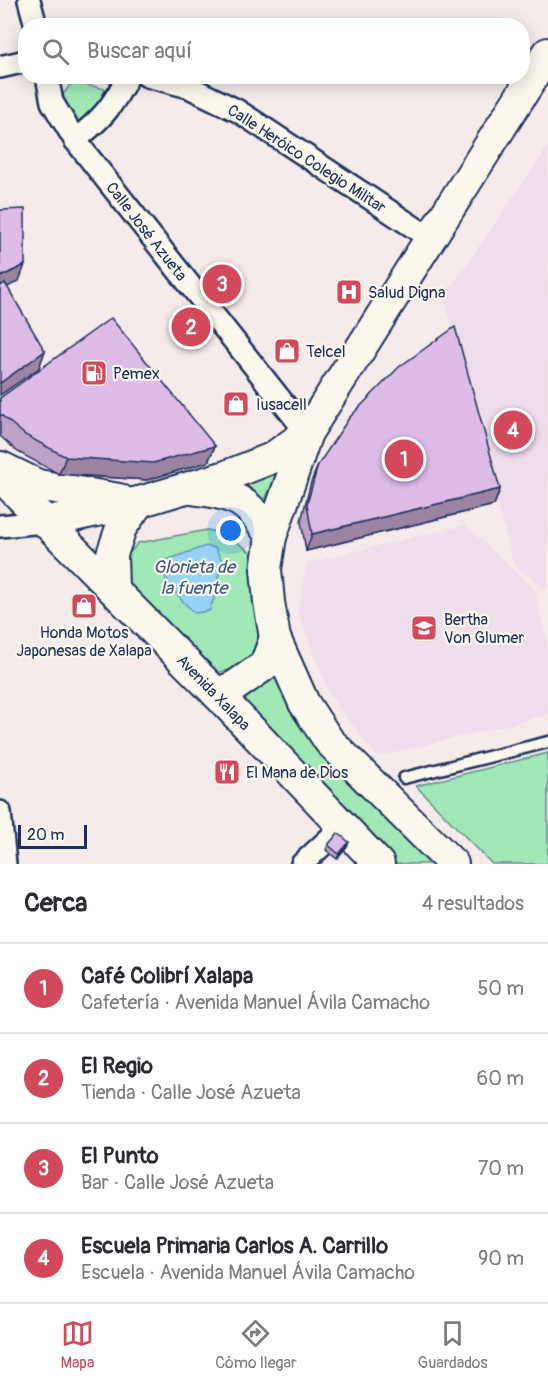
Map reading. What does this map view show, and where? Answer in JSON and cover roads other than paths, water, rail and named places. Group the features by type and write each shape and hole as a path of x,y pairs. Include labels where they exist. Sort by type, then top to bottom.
{"main road":[{"path":"530,81 548,53"},
{"path":"453,864 329,741 304,703 275,638 266,569 271,537 307,433 528,84"},
{"path":"45,522 140,502 188,489 272,458 307,433"},
{"path":"0,466 38,485 140,502"},
{"name":"Avenida Xalapa","path":"0,476 217,694 342,827 380,864"},
{"path":"188,489 222,493 241,501 256,514 271,537"},
{"path":"113,589 112,554 121,528 140,502"},
{"path":"217,694 235,686 265,664 275,638"}],"street":[{"path":"29,0 34,18"},
{"path":"0,67 18,63"},
{"name":"Calle José Azueta","path":"49,84 52,102 75,140 307,433"},
{"path":"75,140 98,123 115,103 124,84"},
{"name":"Calle Heróico Colegio Militar","path":"178,84 189,87 238,111 430,238"},
{"path":"0,526 45,522"},
{"path":"0,812 5,864"},
{"path":"302,864 342,827"}],"lane":[{"path":"404,778 548,742"}],"water":[{"name":"Glorieta de la fuente","path":"206,546 215,548 221,559 215,596 209,611 195,613 169,584 163,567 166,560"}],"place":[{"name":"El Punto","path":"222,284"},
{"name":"Salud Digna","path":"349,292"},
{"name":"El Regio","path":"191,327"},
{"name":"Telcel","path":"287,351"},
{"name":"Pemex","path":"94,373"},
{"name":"Iusacell","path":"236,404"},
{"name":"Escuela Primaria Carlos A. Carrillo","path":"513,430"},
{"name":"Café Colibrí Xalapa","path":"404,459"},
{"name":"Honda Motos Japonesas de Xalapa","path":"84,606"},
{"name":"Bertha Von Glumer","path":"424,628"},
{"name":"El Mana de Dios","path":"227,772"}]}
